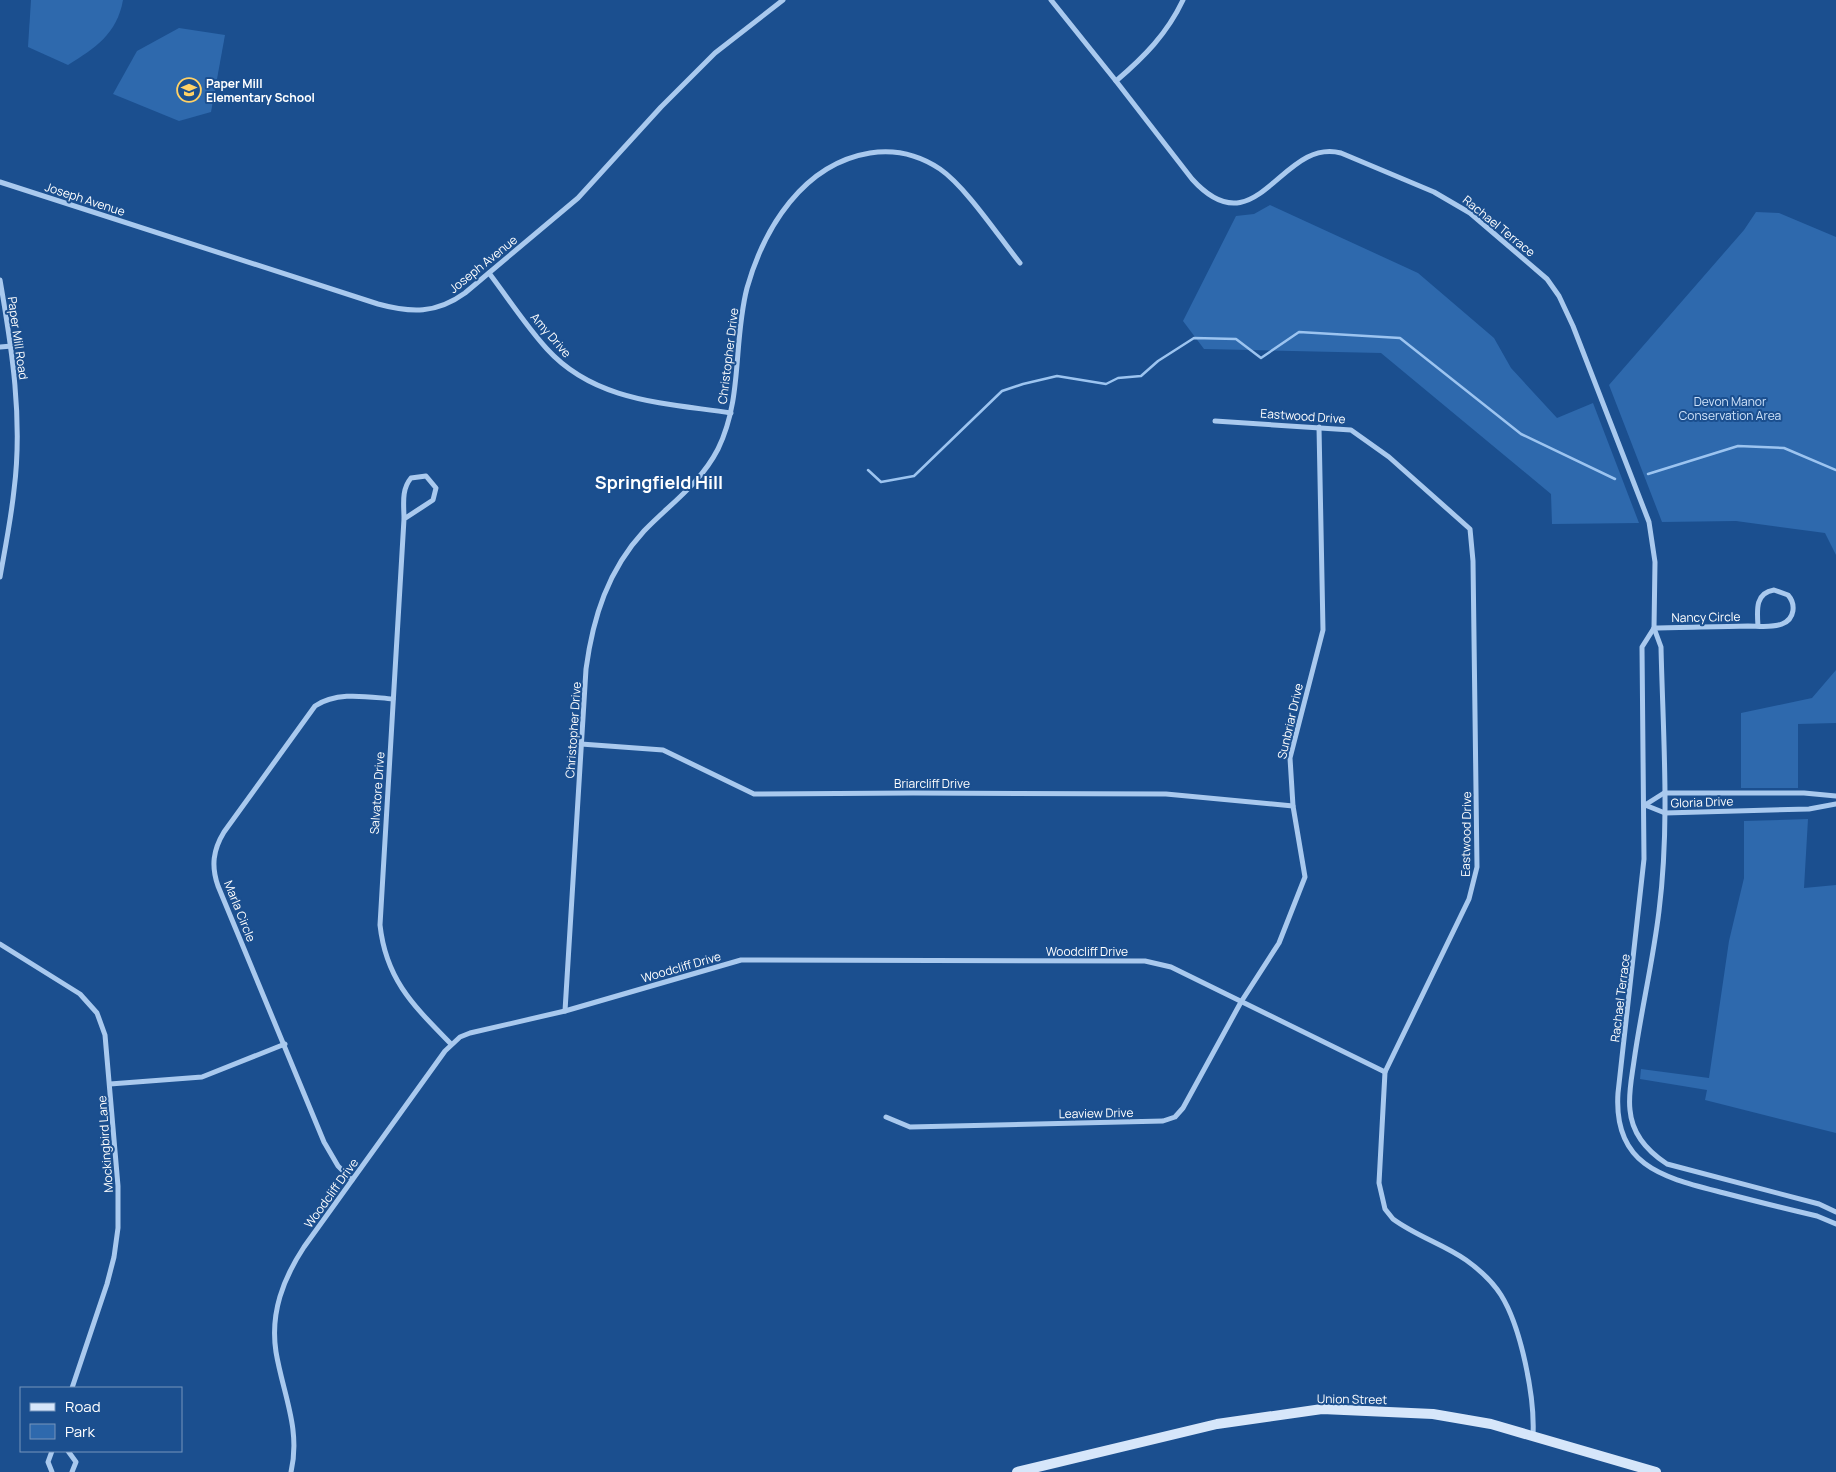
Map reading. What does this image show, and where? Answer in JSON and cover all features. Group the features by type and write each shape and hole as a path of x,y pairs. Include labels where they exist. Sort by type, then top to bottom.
{"main road":[{"name":"Union Street","path":"1017,1472 1217,1424 1322,1410 1433,1414 1491,1424 1533,1434 1656,1472"}],"street":[{"name":"Joseph Avenue","path":"0,182 299,280 404,311 432,310 453,302 578,198 661,107 715,53 783,0"},
{"name":"Rachael Terrace","path":"1051,0 1192,179 1204,191 1216,199 1236,203 1250,200 1310,155 1320,152 1336,152 1425,188 1452,202 1479,220 1541,273 1553,287 1566,310 1649,522 1655,562 1654,628 1661,647 1665,813 1659,913 1639,1027 1630,1097 1631,1119 1636,1131 1649,1150 1667,1164 1819,1204 1836,1212"},
{"path":"1116,82 1150,51 1165,32 1183,0"},
{"name":"Christopher Drive","path":"565,1011 581,744 589,652 602,596 617,568 636,540 690,488 711,461 731,413 740,352 742,316 752,272 769,234 784,210 807,182 830,166 862,154 885,152 910,155 926,161 947,175 1020,263"},
{"name":"Amy Drive","path":"489,273 548,350 584,379 629,397 731,413"},
{"name":"Paper Mill Road","path":"0,280 12,346 17,419 15,489 0,578"},
{"path":"0,348 12,346"},
{"name":"Eastwood Drive","path":"1215,421 1351,430 1374,444 1470,528 1472,540 1477,867 1475,882 1458,923 1385,1072 1379,1183 1385,1209 1403,1226 1467,1261 1485,1275 1500,1293 1519,1339 1534,1416 1533,1434"},
{"name":"Sunbriar Drive","path":"1240,1002 1280,943 1305,877 1293,806 1290,758 1323,630 1319,427"},
{"name":"Salvatore Drive","path":"404,519 432,500 436,488 426,476 411,478 407,483 404,496 380,911 382,939 390,968 403,992 451,1044"},
{"name":"Nancy Circle","path":"1654,628 1758,626 1780,625 1788,620 1793,607 1788,595 1774,590 1763,594 1758,605 1758,626"},
{"name":"Rachael Terrace","path":"1654,628 1642,647 1645,805 1643,876 1617,1104 1618,1118 1624,1136 1641,1160 1661,1175 1817,1216 1836,1224"},
{"name":"Marla Circle","path":"352,1180 338,1166 327,1147 215,877 213,860 217,845 315,706 330,698 344,696 393,699"},
{"name":"Briarcliff Drive","path":"581,744 663,750 754,794 1166,794 1293,806"},
{"name":"Gloria Drive","path":"1645,805 1664,793 1804,793 1836,796"},
{"name":"Gloria Drive","path":"1645,805 1665,813 1808,809 1836,804"},
{"name":"Mockingbird Lane","path":"0,944 68,985 92,1006 100,1020 105,1035 118,1186 116,1239 104,1291 72,1387"},
{"name":"Woodcliff Drive","path":"291,1472 294,1426 274,1340 275,1318 279,1297 297,1257 352,1180 451,1044 470,1033 565,1011 741,960 1145,961 1171,968 1385,1072"},
{"name":"Leaview Drive","path":"886,1117 910,1127 1169,1120 1183,1108 1240,1002"},
{"path":"110,1084 202,1077 285,1044"},
{"path":"52,1452 48,1462 52,1472"},
{"path":"69,1452 75,1459 72,1472"}],"green space":[{"path":"31,0 123,0 116,22 110,31 96,46 68,65 28,47"},
{"path":"179,28 225,35 211,112 179,121 113,94 137,51"},
{"path":"1270,205 1418,273 1494,338 1511,368 1557,418 1593,403 1639,523 1552,524 1551,494 1381,353 1204,349 1183,321 1236,216 1254,214"},
{"name":"Devon Manor Conservation Area","path":"1756,212 1779,213 1836,237 1836,555 1825,533 1736,521 1662,522 1609,385 1744,230"},
{"path":"1836,670 1836,723 1798,724 1798,788 1741,788 1741,713 1812,698"},
{"path":"1808,819 1804,888 1836,885 1836,1133 1705,1100 1707,1090 1640,1079 1641,1069 1709,1078 1729,941 1744,878 1744,821"}],"waterway":[{"path":"868,470 881,482 914,476 1002,391 1023,384 1057,376 1106,384 1118,378 1141,376 1158,361 1194,338 1236,339 1261,358 1299,332 1400,338 1521,434 1615,479"},
{"path":"1648,474 1738,446 1784,448 1836,470"}],"place":[{"name":"Paper Mill Elementary School","path":"189,90"}],"district":[{"name":"Springfield Hill","path":"659,482"}]}
